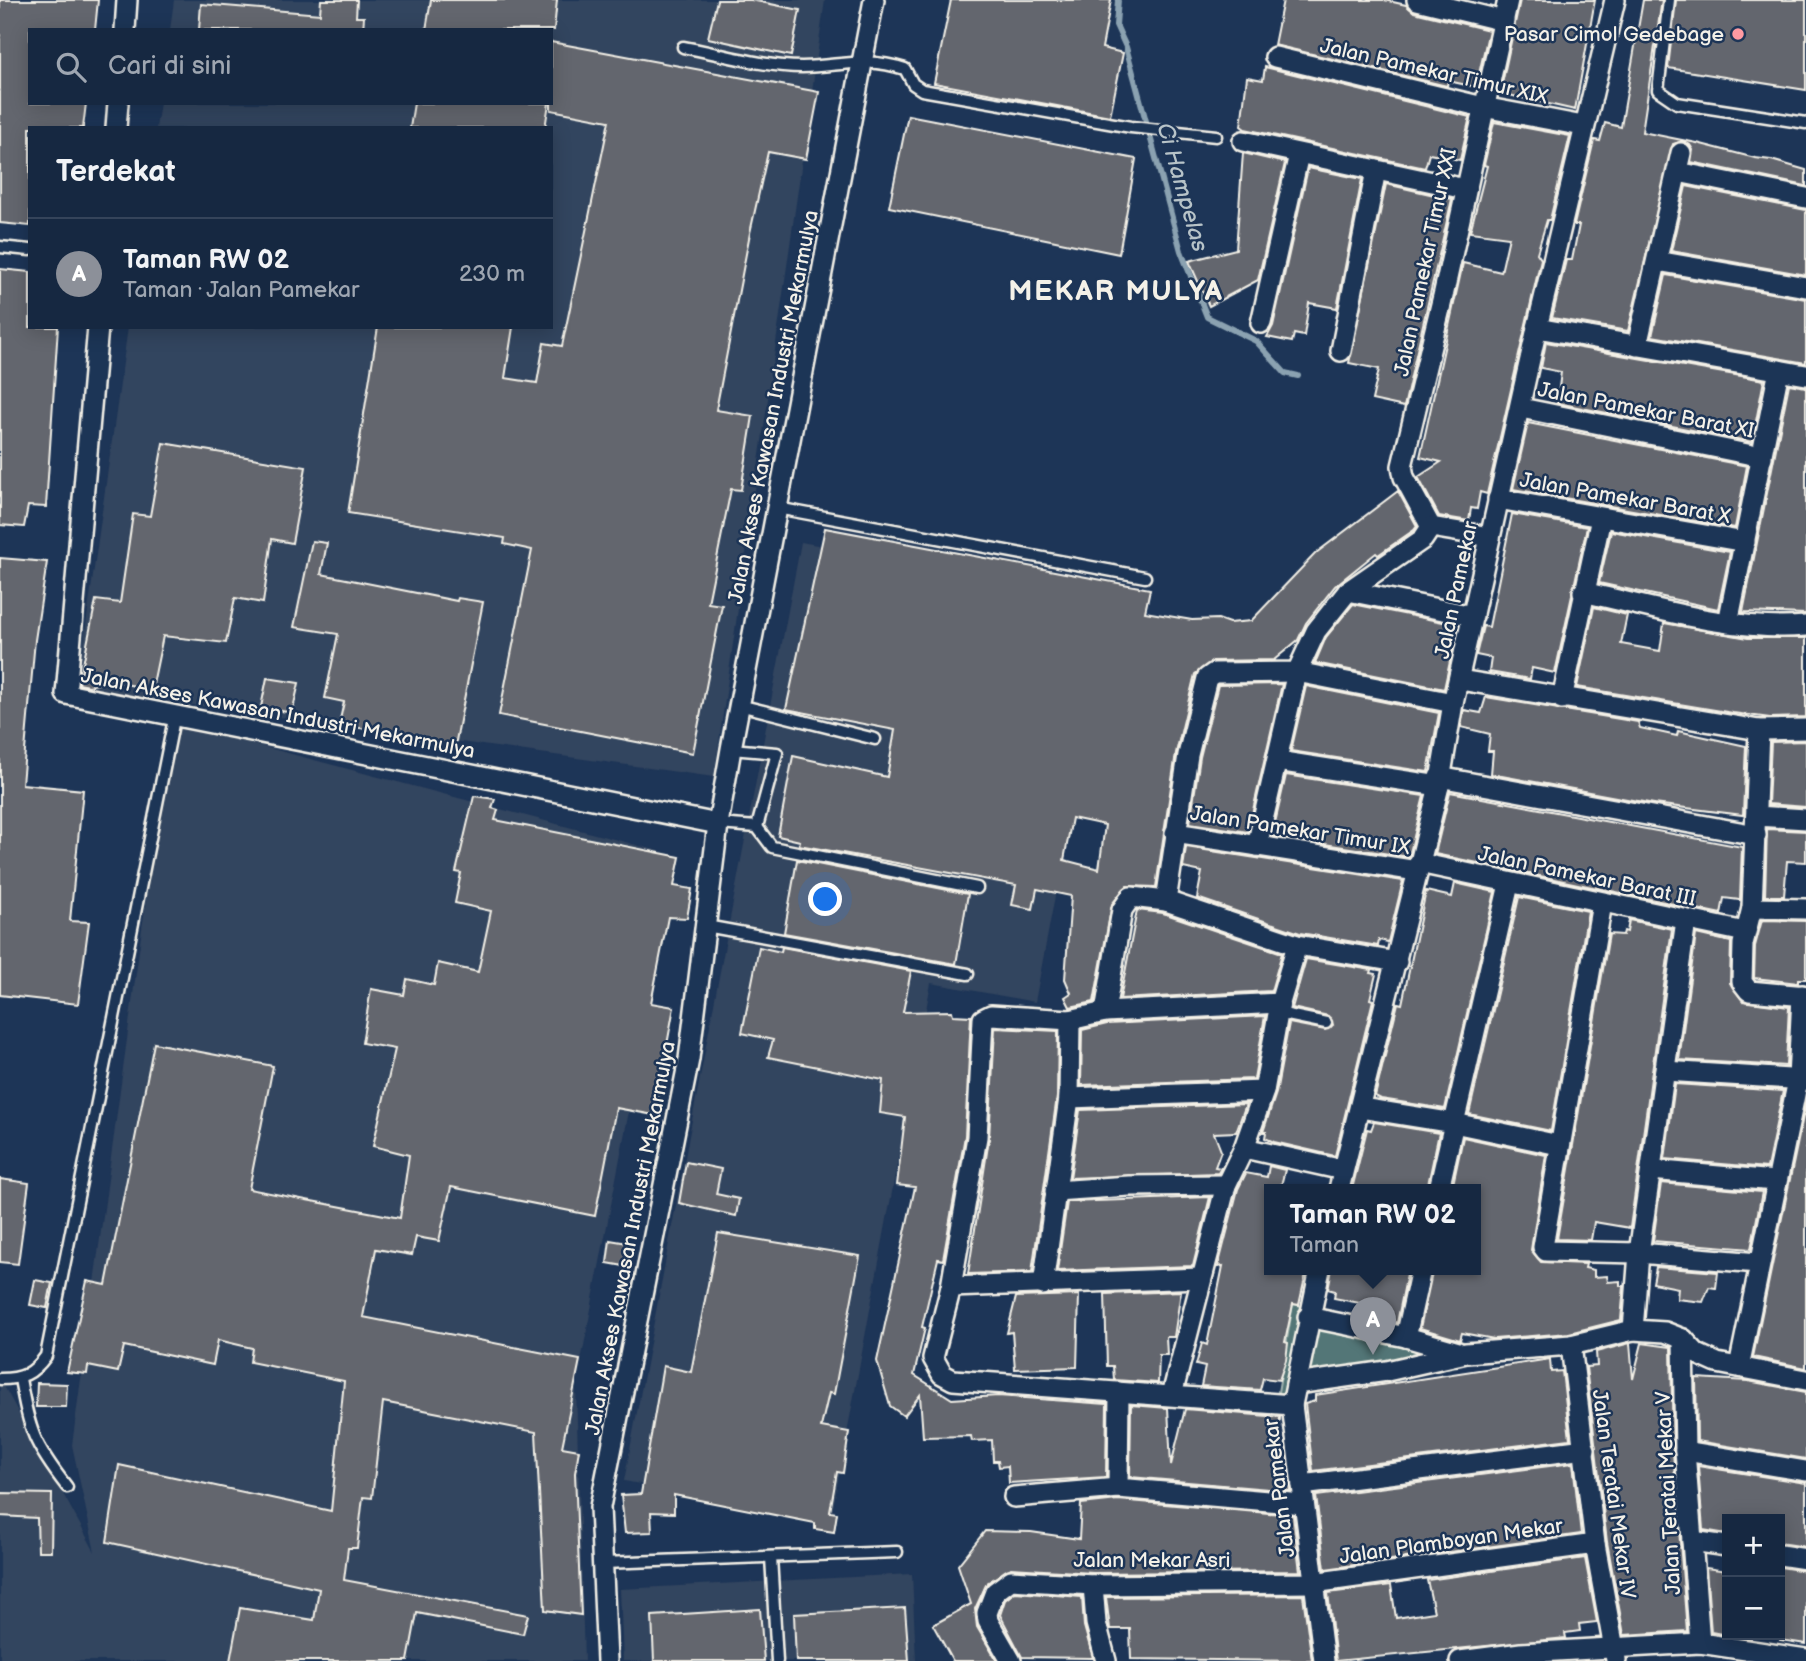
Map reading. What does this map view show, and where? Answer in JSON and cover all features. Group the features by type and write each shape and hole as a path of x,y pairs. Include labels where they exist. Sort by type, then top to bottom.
{"street":[{"path":"125,28 127,0"},
{"name":"Jalan Akses Kawasan Industri Mekarmulya","path":"607,1661 600,1507 689,1059 730,749 874,0"},
{"path":"1416,0 1504,20"},
{"name":"Jalan Pamekar Timur XXI","path":"1432,527 1404,477 1402,466 1444,292 1508,0"},
{"name":"Jalan Pamekar","path":"1341,1179 1397,962 1537,328 1615,0"},
{"name":"Jalan Pamekar Timur XIX","path":"1275,57 1483,107 1583,126"},
{"path":"116,126 118,105"},
{"path":"1243,141 1465,190"},
{"path":"1261,323 1299,154"},
{"path":"1637,346 1679,162 1806,198"},
{"path":"1341,351 1376,170"},
{"path":"1657,261 1806,288"},
{"path":"1537,328 1806,374"},
{"name":"Jalan Akses Kawasan Industri Mekarmulya","path":"98,329 66,694 718,824"},
{"path":"1728,624 1779,370"},
{"name":"Jalan Pamekar Barat XI","path":"1521,408 1762,457"},
{"name":"Jalan Pamekar Barat X","path":"1499,499 1745,542"},
{"path":"1562,699 1601,518"},
{"path":"1257,846 1297,672 1316,631 1348,592 1423,539 1432,527 1490,537"},
{"path":"1348,592 1473,616"},
{"path":"1583,592 1728,624 1765,628 1806,626"},
{"path":"1166,901 1188,755 1208,678 1214,673 1297,672 1453,703"},
{"path":"1460,680 1759,730 1806,729"},
{"path":"1739,1367 1775,1181 1802,1080 1804,995 1749,991 1742,982 1745,932 1752,908 1759,730"},
{"path":"1277,761 1756,826 1806,818"},
{"name":"Jalan Pamekar Timur IX","path":"1175,833 1418,867"},
{"name":"Jalan Pamekar Barat III","path":"1418,867 1745,932"},
{"path":"1440,1184 1509,884"},
{"path":"1105,1012 1125,901 1140,897 1166,901 1297,945 1397,962"},
{"path":"1602,903 1543,1247 1546,1251 1639,1253 1758,1264"},
{"path":"1752,908 1806,909"},
{"path":"1633,1330 1639,1253 1686,920"},
{"path":"1172,1395 1226,1185 1244,1148 1264,1091 1279,1008 1297,945"},
{"path":"1279,1008 1105,1012 1070,1020 991,1014 983,1019 977,1137 951,1287 933,1358 942,1374 953,1380 1292,1405"},
{"path":"1043,1285 1069,1098 1070,1020"},
{"path":"1665,1071 1802,1080"},
{"path":"1069,1098 1264,1091"},
{"path":"1361,1108 1454,1123 1559,1146"},
{"path":"1244,1148 1341,1179"},
{"path":"1651,1170 1775,1181"},
{"path":"1055,1191 1129,1186 1226,1185"},
{"name":"Jalan Pamekar","path":"1318,1275 1292,1405 1324,1661"},
{"path":"1406,1337 1420,1275"},
{"path":"951,1287 1201,1278"},
{"path":"1308,1317 1406,1337 1465,1353"},
{"path":"1296,1384 1387,1371 1465,1353 1571,1345 1633,1330 1665,1332 1683,1339 1697,1354 1717,1363 1806,1380"},
{"name":"Jalan Teratai Mekar V","path":"1683,1339 1685,1451 1699,1643"},
{"name":"Jalan Teratai Mekar IV","path":"1571,1345 1595,1544 1615,1655"},
{"path":"1118,1488 1119,1392"},
{"path":"1014,1497 1118,1488 1303,1494 1585,1449"},
{"path":"1685,1451 1806,1471"},
{"path":"1692,1541 1722,1545"},
{"name":"Jalan Plamboyan Mekar","path":"1313,1583 1595,1544"},
{"path":"1785,1556 1806,1559"},
{"name":"Jalan Mekar Asri","path":"1011,1661 988,1621 989,1604 995,1592 1011,1580 1093,1585 1313,1583"},
{"path":"1093,1585 1096,1623 1106,1661"},
{"path":"1460,1661 1615,1655 1699,1643 1744,1656 1806,1659"}],"lane":[{"path":"1669,0 1658,90 1677,103 1806,123"},
{"path":"683,47 801,67 882,61 905,69 913,85 922,90 1131,127 1216,136"},
{"path":"0,247 28,250"},
{"path":"777,508 1145,577"},
{"path":"739,705 875,739"},
{"path":"0,1379 20,1379 36,1370 46,1356 175,714"},
{"path":"730,749 777,753 757,827"},
{"path":"718,824 757,827 772,846 977,888"},
{"path":"706,926 968,974"},
{"path":"1279,1008 1326,1023"},
{"path":"20,1379 29,1430 40,1452 67,1487"},
{"path":"603,1563 897,1552"},
{"path":"771,1557 777,1661"}],"shaded area":[{"path":"174,0 825,0 714,777 77,689 128,329 553,329 553,126 156,126 160,105 553,105 553,28 170,28"},
{"path":"801,542 1111,599 1035,1002 931,983 831,1519 624,1481"},
{"path":"170,722 678,856 576,1387 584,1661 0,1661 0,1379 95,1552 72,1445"},
{"path":"912,1574 916,1661 623,1661 620,1589"}],"green space":[{"path":"1293,1304 1468,1343 1457,1367 1277,1398"}],"building":[{"path":"0,0 98,0 95,28 28,28 28,105 86,105 83,126 28,126 28,226 0,223"},
{"path":"321,0 357,0 356,17 364,17 363,28 199,28 201,4 320,14"},
{"path":"431,0 557,0 554,30 426,28"},
{"path":"717,0 751,0 800,10 791,56 708,38"},
{"path":"951,0 1111,0 1102,48 1123,53 1110,116 934,83"},
{"path":"1283,0 1384,0 1406,5 1414,12 1489,30 1476,87 1448,81 1447,86 1274,45"},
{"path":"1520,0 1595,0 1575,110 1500,93"},
{"path":"1643,0 1662,0 1642,132 1771,160 1806,170 1806,186 1691,162 1693,150 1690,145 1683,141 1673,144 1628,331 1552,318 1566,260 1572,260 1579,225 1574,225 1594,140 1600,141 1605,123 1621,127"},
{"name":"Pasar Cimol Gedebage","path":"1676,0 1806,0 1806,90 1668,68"},
{"path":"553,42 819,92 806,159 768,152 716,410 753,416 741,490 731,489 708,603 722,605 693,753 499,715 532,550 504,544 505,538 348,513 378,329 513,329 505,378 537,383 544,343 562,346 609,121 551,110"},
{"path":"1265,67 1470,117 1460,160 1429,154 1425,168 1245,129 1241,126 1247,77 1263,80"},
{"path":"414,105 549,105 545,126 410,126"},
{"path":"908,115 1136,159 1119,254 889,207"},
{"path":"1494,122 1570,136 1550,220 1547,220 1537,253 1541,259 1487,494 1480,492 1477,509 1471,508 1469,521 1439,516 1418,477 1441,462 1420,457 1463,263 1501,272 1509,237 1470,232 1487,166 1484,165"},
{"path":"1243,153 1285,163 1258,280 1209,306 1189,261 1236,249"},
{"path":"1308,168 1362,179 1337,308 1309,303 1304,336 1294,334 1292,342 1267,337 1273,326"},
{"path":"1386,184 1452,199 1404,407 1372,400 1379,369 1349,363"},
{"path":"1686,186 1806,210 1806,275 1671,251"},
{"path":"0,269 28,272 28,329 58,329 46,507 28,506 24,527 0,525"},
{"path":"1666,275 1806,299 1806,363 1652,336"},
{"path":"1546,342 1764,380 1752,442 1557,403 1561,372 1541,368"},
{"path":"1789,384 1806,387 1806,614 1743,612"},
{"path":"1528,423 1747,466 1735,528 1513,489"},
{"path":"163,443 306,467 292,543 272,539 263,603 235,598 226,643 163,636 152,689 108,681 89,686 79,684 96,600 120,603 133,514 150,516"},
{"path":"1398,491 1417,526 1378,555 1376,553 1335,586 1306,623 1298,640 1274,660 1213,661 1195,674 1176,753 1156,887 1127,886 1112,904 1094,1002 1070,1007 1065,997 1071,993 1065,979 1071,896 1037,889 1033,909 1012,905 1016,885 799,845 800,841 778,836 793,756 887,777 895,730 786,709 825,528 1150,589 1145,612 1192,620 1218,619 1229,623 1251,621 1316,553","holes":["1072,818 1105,825 1099,869 1064,860"]},
{"path":"1512,514 1587,527 1555,673 1532,668 1530,679 1489,672 1491,658 1476,655 1483,626 1489,627"},
{"path":"1611,531 1730,552 1718,609 1599,583"},
{"path":"312,541 327,543 321,574 457,601 458,598 483,602 455,746 339,724 344,702 325,698 338,634 294,627"},
{"path":"0,558 47,562 35,640 22,784 83,790 70,921 89,922 78,1004 0,995"},
{"path":"1353,604 1458,625 1444,689 1315,663 1326,637"},
{"path":"1594,607 1627,615 1621,644 1660,651 1664,623 1748,638 1806,638 1806,717 1770,718 1577,687"},
{"path":"267,678 299,683 292,713 261,707"},
{"path":"1282,684 1248,832 1190,823 1200,757 1218,685"},
{"path":"1306,686 1439,713 1428,772 1291,751"},
{"path":"1486,697 1638,722 1640,728 1677,736 1678,731 1746,746 1743,815 1654,804 1491,774 1493,751 1488,751 1490,734 1461,727 1464,710 1481,713"},
{"path":"1806,741 1806,807 1768,804 1771,742"},
{"path":"1286,775 1424,796 1409,857 1272,836"},
{"path":"1450,792 1742,847 1740,900 1724,898 1721,914 1435,854"},
{"path":"474,796 495,799 492,808 498,810 495,820 680,857 674,886 692,889 687,918 668,917 651,1003 674,1007 654,1115 616,1108 595,1216 451,1187 439,1241 416,1237 412,1255 376,1249 363,1317 580,1360 562,1447 579,1450 575,1473 581,1615 545,1610 536,1432 383,1402 372,1498 363,1497 357,1548 348,1548 344,1580 528,1615 523,1634 417,1613 408,1661 230,1661 240,1608 314,1620 319,1589 107,1542 119,1465 331,1511 344,1381 250,1362 252,1348 218,1340 213,1365 124,1346 118,1372 88,1366 87,1374 67,1372 87,1281 106,1285 154,1043 273,1066 249,1189 400,1218 409,1155 373,1146 395,1049 362,1043 371,989 404,995 407,979 434,985 438,963 478,972 491,911 455,903 461,873 456,872"},
{"path":"1767,829 1806,831 1806,862 1787,861 1784,896 1765,896"},
{"path":"1186,847 1403,881 1388,942 1379,940 1378,946 1300,933 1197,898 1202,872 1183,868"},
{"path":"797,860 968,894 956,964 784,933"},
{"path":"1455,883 1495,892 1445,1109 1381,1099 1375,1096 1398,1003 1402,1004 1426,891 1452,897"},
{"path":"1519,897 1588,911 1551,1131 1469,1114"},
{"path":"1137,910 1163,913 1282,953 1271,991 1120,999"},
{"path":"1629,920 1672,929 1630,1228 1594,1222 1591,1240 1557,1239 1609,934 1623,935 1624,931 1627,932"},
{"path":"1762,920 1806,921 1806,979 1798,979 1798,983 1754,978 1755,946"},
{"path":"1696,934 1731,942 1730,983 1743,1001 1789,1007 1786,1066 1679,1060"},
{"path":"759,947 781,952 782,947 911,971 903,1012 952,1011 953,1015 971,1016 965,1136 943,1260 938,1259 914,1375 952,1399 998,1396 1107,1404 1106,1477 1009,1483 1008,1466 999,1467 998,1461 993,1461 992,1440 972,1441 971,1436 923,1437 920,1395 904,1416 890,1406 877,1361 915,1187 897,1185 905,1117 880,1113 883,1080 768,1057 773,1040 742,1033"},
{"path":"1306,959 1372,970 1371,973 1376,974 1370,999 1373,1000 1335,1156 1274,1142 1265,1138 1266,1132 1263,1132 1276,1093 1289,1023 1325,1030 1333,1025 1328,1016 1292,1008"},
{"path":"1265,1016 1254,1079 1081,1085 1082,1030 1107,1024"},
{"path":"995,1028 1058,1031 1057,1097 1032,1272 968,1274 989,1139"},
{"path":"1675,1084 1783,1091 1767,1168 1665,1159"},
{"path":"1806,1102 1806,1368 1753,1357"},
{"path":"1246,1104 1236,1132 1214,1133 1221,1151 1215,1167 1221,1168 1218,1173 1070,1178 1080,1110"},
{"path":"1374,1122 1439,1133 1428,1184 1353,1184 1367,1129 1371,1130"},
{"path":"1463,1137 1546,1155 1531,1250 1541,1262 1586,1264 1585,1268 1594,1270 1594,1277 1607,1276 1608,1282 1620,1281 1620,1286 1624,1286 1621,1320 1569,1333 1494,1339 1462,1333 1460,1340 1420,1328 1432,1275 1481,1275 1481,1184 1453,1184"},
{"path":"686,1162 721,1169 716,1194 739,1199 736,1216 679,1203"},
{"path":"1269,1166 1285,1170 1281,1184 1264,1184 1264,1275 1306,1275 1299,1305 1293,1304 1285,1342 1288,1343 1286,1360 1279,1380 1263,1378 1260,1390 1201,1386 1205,1367 1196,1365 1202,1343 1207,1345 1223,1266 1218,1267 1238,1189 1246,1173 1267,1177"},
{"path":"0,1179 29,1183 18,1264 0,1262"},
{"path":"1661,1183 1762,1192 1751,1249 1653,1241"},
{"path":"1210,1197 1193,1266 1057,1271 1067,1202"},
{"path":"718,1233 860,1256 834,1394 829,1393 821,1427 849,1432 843,1473 837,1472 830,1512 837,1513 834,1532 815,1529 815,1523 674,1495 674,1513 651,1512 652,1532 625,1533 621,1495 641,1494 663,1366 691,1372"},
{"path":"610,1240 628,1243 624,1266 607,1263"},
{"path":"1656,1267 1718,1272 1716,1288 1709,1287 1703,1302 1677,1299 1678,1288 1653,1283"},
{"path":"1331,1275 1407,1275 1397,1323 1362,1316 1365,1304 1334,1298 1335,1291 1328,1289"},
{"path":"35,1280 52,1283 47,1308 30,1305"},
{"path":"1181,1291 1174,1337 1166,1337 1167,1355 1159,1355 1158,1383 1114,1380 1113,1366 1107,1366 1105,1294"},
{"path":"1079,1295 1077,1367 1015,1369 1012,1332 1007,1333 1016,1297"},
{"path":"1630,1343 1633,1379 1642,1343 1671,1347 1673,1452 1687,1631 1624,1635 1607,1542 1586,1367 1597,1366 1596,1352"},
{"path":"1550,1359 1551,1372 1562,1371 1570,1439 1313,1471 1305,1404 1315,1401 1315,1395"},
{"path":"1696,1378 1748,1381 1806,1392 1806,1459 1697,1441"},
{"path":"37,1383 67,1384 66,1407 36,1407"},
{"path":"1131,1405 1168,1408 1171,1465 1185,1409 1280,1417 1277,1469 1288,1469 1290,1491 1130,1477"},
{"path":"1573,1463 1581,1534 1325,1569 1316,1496"},
{"path":"1698,1466 1806,1483 1806,1547 1785,1544 1785,1514 1722,1514 1722,1533 1703,1530"},
{"path":"0,1493 52,1494 51,1551 38,1551 37,1518 0,1516"},
{"path":"1118,1500 1293,1515 1300,1571 1093,1573 1011,1568 987,1583 975,1609 977,1627 997,1661 953,1661 933,1625 971,1604 958,1565 985,1531 1031,1532 1079,1539 1081,1504"},
{"path":"1585,1558 1597,1622 1579,1624 1580,1631 1565,1633 1566,1638 1336,1661 1328,1593 1391,1585 1396,1618 1434,1612 1427,1580"},
{"path":"1706,1568 1722,1570 1722,1634 1711,1632"},
{"path":"1785,1568 1806,1571 1806,1644 1780,1640 1785,1640"},
{"path":"1015,1592 1082,1597 1084,1626 1093,1658 1022,1657 1000,1615 1005,1600"},
{"path":"1303,1595 1312,1661 1131,1659 1130,1629 1110,1629 1106,1597"},
{"path":"905,1608 909,1661 796,1661 794,1614"},
{"path":"760,1609 764,1661 654,1661 652,1616"}],"waterway":[{"name":"Ci Hampelas","path":"1118,0 1116,25 1126,47 1181,251 1207,317 1256,341 1285,373 1298,376"}],"place":[{"name":"Pasar Cimol Gedebage","path":"1738,34"},
{"name":"Taman RW 02","path":"1373,1355"}],"district":[{"name":"MEKAR MULYA","path":"1116,290"}]}
